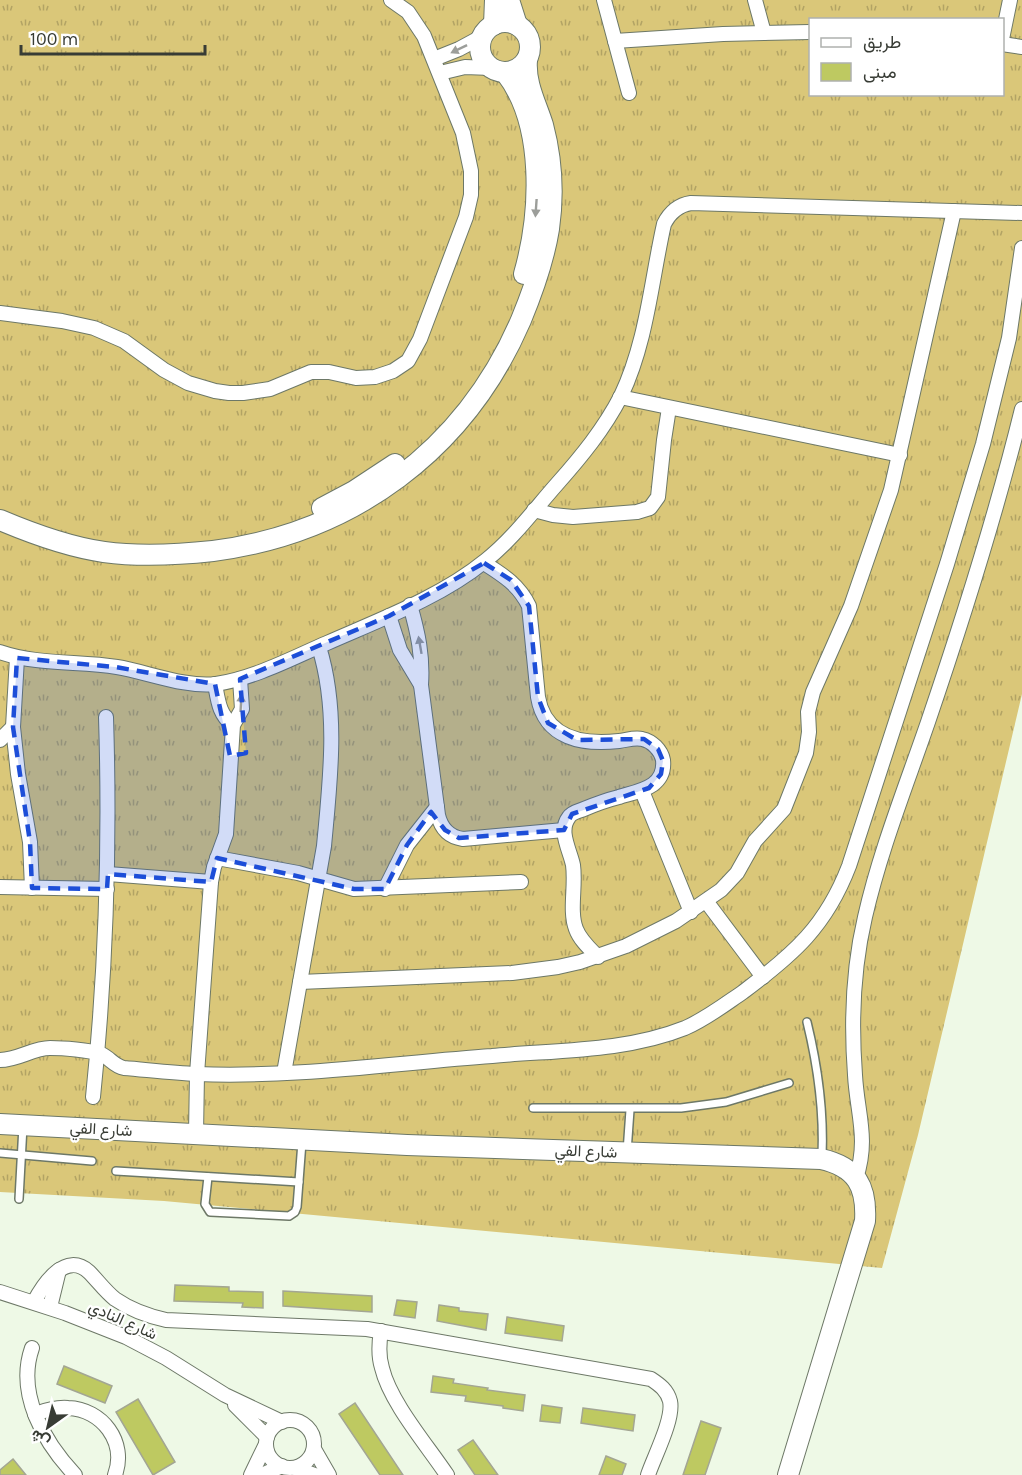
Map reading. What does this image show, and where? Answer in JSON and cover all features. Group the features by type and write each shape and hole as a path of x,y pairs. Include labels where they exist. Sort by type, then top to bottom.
{"street":[{"path":"0,314 62,321 94,328 138,350 176,377 215,391 257,392 311,372 329,372 366,378 393,371 408,361 420,339 466,217 471,195 471,171 467,145 420,27 391,0"},
{"path":"0,507 60,529 109,539 184,543 233,537 282,525 331,504 377,477 412,450 454,406 483,365 506,324 528,259 536,214 537,175 533,137 513,83 483,59 481,53 481,41 488,30 495,0"},
{"path":"509,0 517,25"},
{"path":"604,0 629,93"},
{"path":"755,0 764,33"},
{"path":"1004,29 1010,0"},
{"path":"0,520 47,538 104,552 158,555 229,549 279,537 337,515 377,493 416,464 457,423 492,376 516,332 526,307 543,255 551,210 551,172 545,135 528,84 529,40 522,29 505,22 459,49 434,59"},
{"path":"615,41 809,32"},
{"path":"1004,44 1022,47"},
{"path":"440,73 465,67 517,69 527,60"},
{"path":"0,652 17,658 115,667 192,684 215,684 240,679 389,616 484,563 586,451 620,397 642,339 664,224 667,217 677,207 691,203 1022,213"},
{"path":"300,982 512,973 558,967 598,957 652,934 691,912 721,890 737,873 755,841 779,815 789,800 806,753 808,712 813,692 866,568 900,455 954,210"},
{"path":"0,1060 21,1057 45,1048 97,1053 119,1067 197,1074 284,1072 573,1049 629,1042 683,1028 702,1020 763,977 805,941 819,924 831,906 849,866 947,564 983,444 1009,338 1022,248"},
{"path":"620,397 900,455"},
{"path":"534,510 573,517 637,512 650,508 658,497 669,408"},
{"path":"788,1475 865,1221 864,1191 856,1178 863,1146 855,1076 853,1023 856,970 864,918 880,863 962,622 1022,410"},
{"path":"484,563 511,580 529,606 537,697 544,717 561,734 577,740 605,742 639,738 654,744 663,761 662,774 654,784 642,791 608,800 572,814 567,819 564,830 573,867 573,922 581,939 598,957"},
{"path":"410,605 422,654 421,685 441,826 449,834 459,838 564,830"},
{"path":"389,616 400,650 421,685"},
{"path":"284,1072 319,879 328,810 331,736 329,687 319,647"},
{"path":"17,658 13,727 18,774 30,842 32,888"},
{"path":"196,1134 197,1074 211,882 226,834 233,725 242,709 240,679"},
{"path":"215,684 221,711 233,725"},
{"path":"93,1097 108,874 106,717"},
{"path":"0,740 13,727"},
{"path":"642,791 691,912"},
{"path":"385,889 407,845 437,807"},
{"path":"217,858 319,879 354,889 521,882"},
{"path":"108,874 211,882"},
{"path":"0,887 107,890"},
{"path":"706,901 763,977"},
{"name":"شارع الفي","path":"0,1124 407,1145 821,1160 836,1162 856,1178"},
{"path":"34,1302 42,1288 60,1268 67,1265 82,1268 105,1291 124,1305 166,1320 381,1331 651,1379 664,1388 668,1395 670,1410 648,1475"},
{"path":"50,1307 60,1268"},
{"name":"شارع النادي","path":"0,1292 50,1307 106,1328 147,1347 225,1395 282,1422"},
{"path":"381,1331 380,1357 386,1380 398,1403 447,1475"},
{"path":"32,1348 27,1364 27,1383 35,1414 53,1448 75,1475"},
{"name":"شارع النادي","path":"225,1395 267,1439"},
{"path":"35,1414 50,1409 70,1408 98,1418 116,1442 118,1462 115,1475"},
{"path":"251,1475 276,1425 296,1421 309,1429 314,1449 329,1475"},
{"path":"267,1439 268,1454 276,1464 315,1475"},
{"path":"262,1475 307,1461 314,1449"}],"lane":[{"path":"807,1023 820,1087 823,1123 821,1160"},
{"path":"533,1108 630,1110 705,1106 748,1097 789,1083"},
{"path":"627,1153 630,1110"},
{"path":"18,1198 23,1125"},
{"path":"208,1177 205,1206 212,1213 289,1216 296,1209 303,1140"},
{"path":"0,1153 92,1161"},
{"path":"116,1172 299,1182"}],"highlighted area":[{"path":"484,563 511,580 529,606 538,697 548,723 577,740 644,739 658,749 663,761 661,774 649,788 572,814 564,830 459,838 445,830 431,812 407,845 385,889 354,889 217,858 211,882 108,874 107,889 32,888 30,842 13,727 17,658 115,667 215,684 230,756 246,753 240,679 389,616"}],"green space":[{"path":"0,0 1022,0 1022,694 918,1135 882,1268 164,1201 0,1192"}],"building":[{"path":"175,1285 229,1287 229,1291 263,1292 263,1308 242,1307 243,1303 174,1301"},
{"path":"283,1291 372,1296 372,1312 283,1306"},
{"path":"397,1300 417,1302 415,1318 394,1315"},
{"path":"439,1305 459,1308 459,1311 488,1314 486,1330 437,1321"},
{"path":"507,1317 564,1326 562,1341 505,1333"},
{"path":"64,1366 112,1386 105,1403 57,1384"},
{"path":"433,1376 454,1379 453,1383 525,1395 523,1411 465,1401 466,1396 431,1392"},
{"path":"138,1399 175,1462 153,1475 116,1412"},
{"path":"355,1403 403,1475 380,1475 339,1414"},
{"path":"542,1405 562,1408 560,1423 540,1421"},
{"path":"583,1408 635,1415 633,1431 581,1423"},
{"path":"701,1421 721,1428 705,1475 683,1475"},
{"path":"473,1440 498,1475 475,1475 458,1450"},
{"path":"606,1456 626,1464 622,1475 599,1475"},
{"path":"13,1459 26,1475 0,1475 0,1470"}]}
